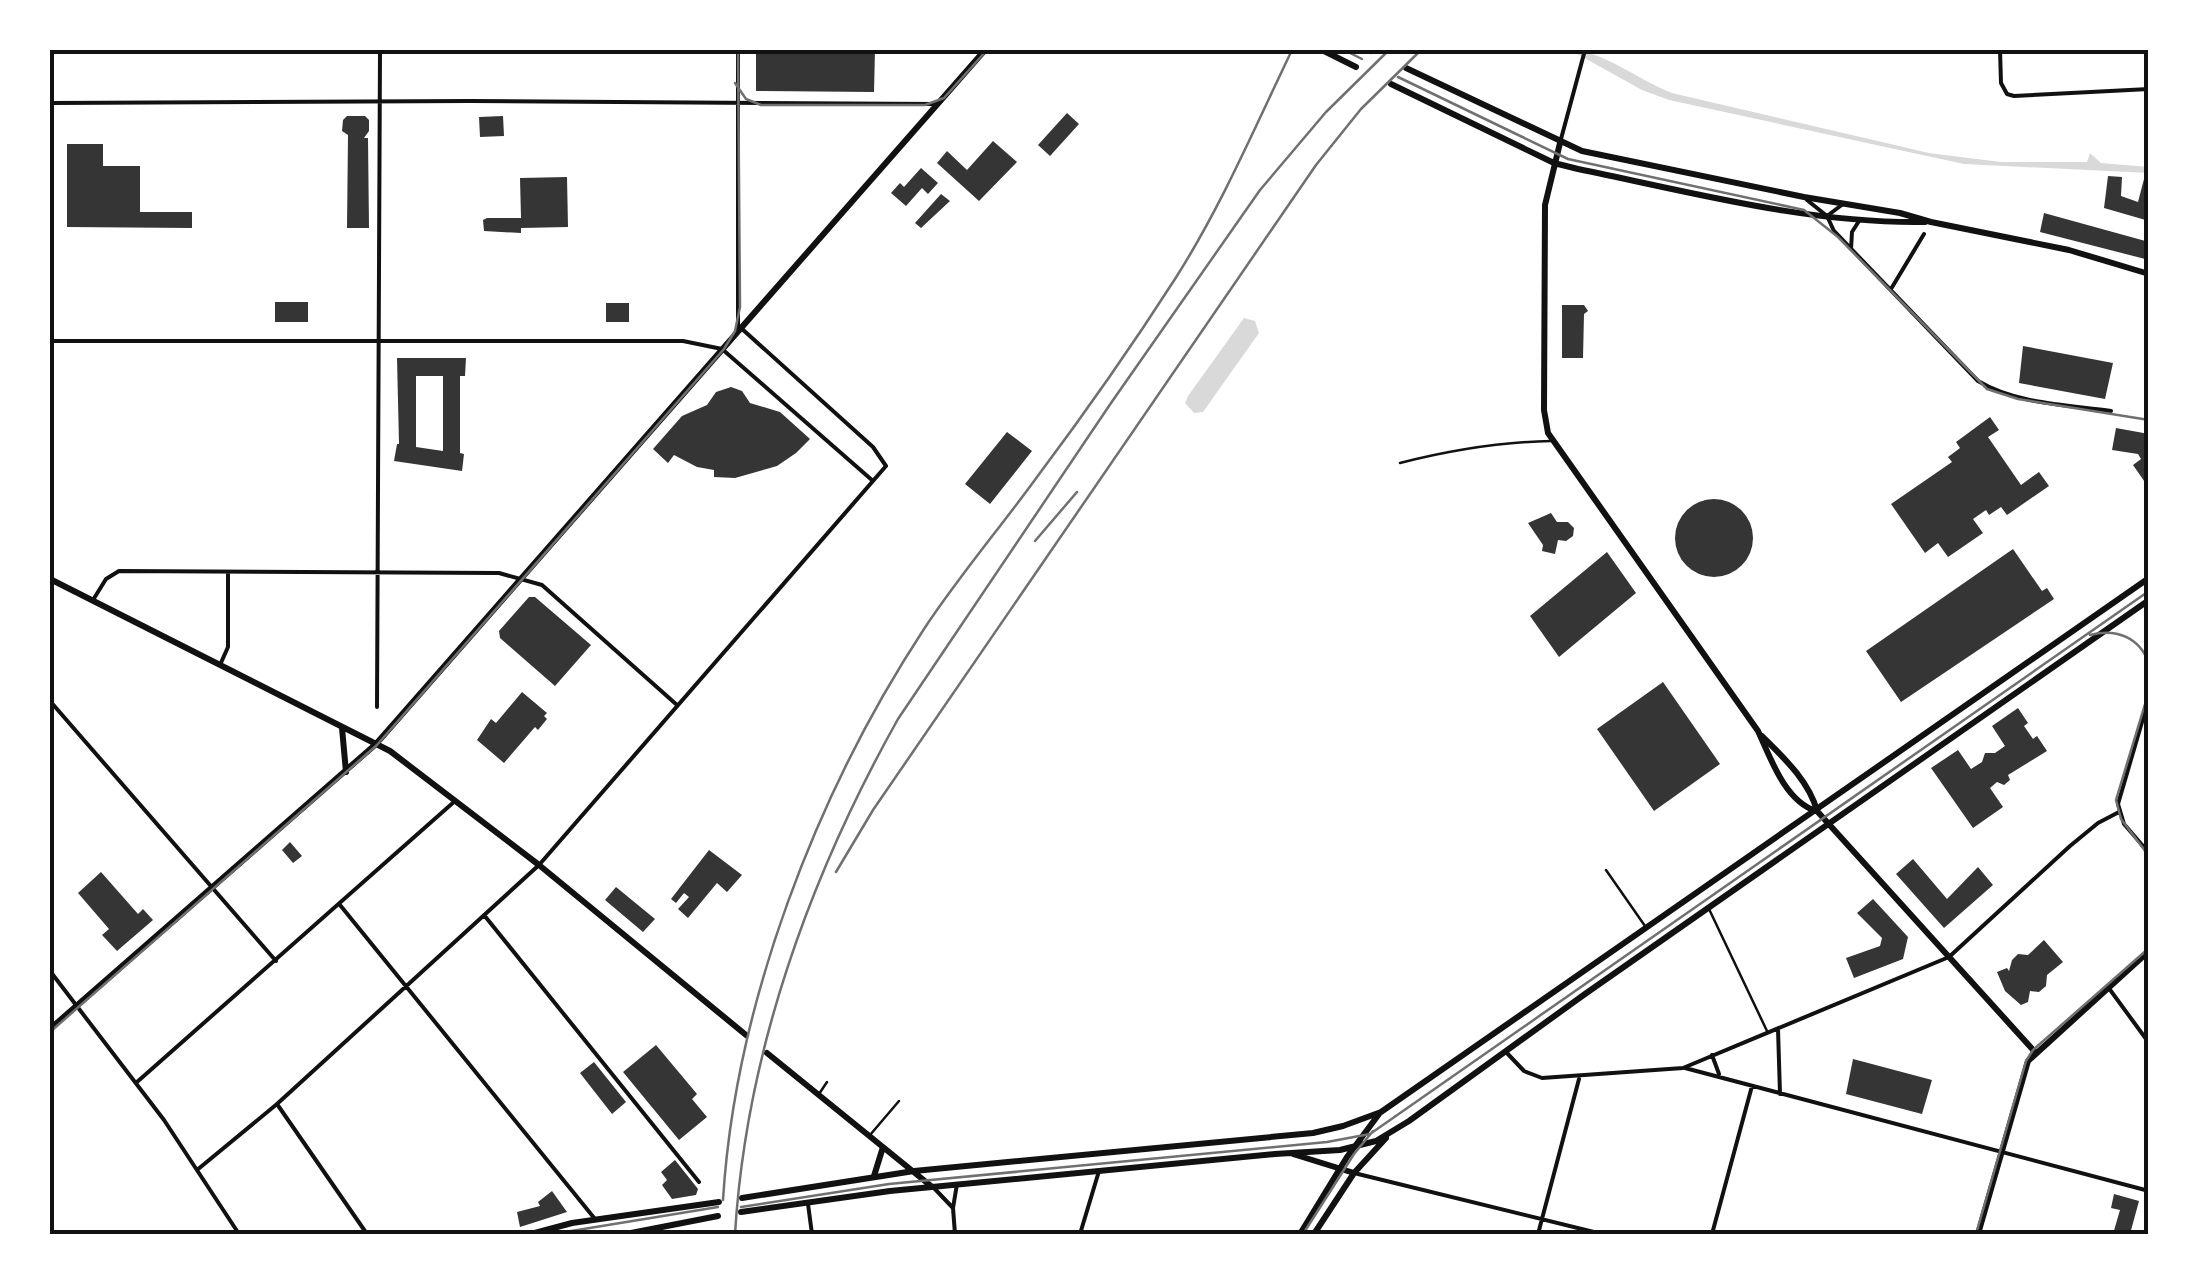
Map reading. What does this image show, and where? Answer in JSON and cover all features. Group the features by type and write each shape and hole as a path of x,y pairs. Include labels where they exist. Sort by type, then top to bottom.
{"main road":[{"path":"50,1028 376,744 985,50"},
{"path":"1322,50 1356,66"},
{"path":"1406,68 1560,143 1603,156 1900,213 2069,250 2149,274"},
{"path":"1391,84 1554,162 1827,216 1931,222"},
{"path":"1560,143 1545,205 1545,424 1552,441 1758,731 1810,793 1817,811"},
{"path":"742,1198 914,1172 1313,1132 1381,1112 2149,578"},
{"path":"50,579 376,744 539,864 746,1035"},
{"path":"1314,1234 1354,1173 1391,1134 2149,600"},
{"path":"342,727 346,772"},
{"path":"1758,731 1776,770 1798,801 1817,811 2035,1052"},
{"path":"1978,1234 2024,1068 2035,1052 2149,951"},
{"path":"767,1053 932,1186"},
{"path":"1300,1234 1339,1169 1381,1112"},
{"path":"741,1212 932,1186 1353,1148 1391,1134"},
{"path":"873,1177 884,1147"},
{"path":"1288,1152 1354,1173"},
{"path":"531,1234 595,1219 719,1202"},
{"path":"626,1234 718,1216"}],"street":[{"path":"377,707 380,50"},
{"path":"198,1170 277,1104 539,864 886,466 873,446 740,330 738,50"},
{"path":"1560,143 1585,50"},
{"path":"2000,50 2001,83 2007,94 2014,96 2149,89"},
{"path":"50,103 936,104"},
{"path":"1804,197 1827,216 1851,249 1978,381 1996,392 2111,411"},
{"path":"1827,216 1843,204"},
{"path":"1851,249 1852,232 1861,219"},
{"path":"1891,290 1924,234"},
{"path":"50,341 676,340 722,349 874,482"},
{"path":"93,600 112,574 127,571 499,573 542,585 677,705"},
{"path":"220,664 228,647 228,572"},
{"path":"2149,698 2120,787 2124,824 2149,853"},
{"path":"50,700 276,961"},
{"path":"137,1082 455,801"},
{"path":"1683,1068 1949,957 1963,940 2098,822 2120,812"},
{"path":"340,904 595,1219"},
{"path":"484,915 699,1182"},
{"path":"50,972 137,1082 239,1234"},
{"path":"2108,987 2149,1043"},
{"path":"1778,1026 1780,1094"},
{"path":"1506,1052 1524,1071 1542,1078 1683,1068 2149,1192"},
{"path":"1712,1055 1720,1077"},
{"path":"1538,1234 1579,1077"},
{"path":"1712,1234 1752,1086"},
{"path":"277,1104 367,1234"},
{"path":"1080,1234 1100,1171"},
{"path":"1354,1173 1602,1234"},
{"path":"955,1234 953,1208 957,1184"},
{"path":"932,1186 953,1208"},
{"path":"808,1203 812,1234"}],"lane":[{"path":"1400,463 1453,449 1502,442 1552,441"},
{"path":"1606,870 1647,929"},
{"path":"1708,908 1766,1031"},
{"path":"818,1095 828,1082"},
{"path":"869,1136 898,1101"}],"shaded area":[{"path":"1570,50 1608,60 1672,93 1929,153 2001,162 2087,162 2090,153 2101,163 2149,167 2149,173 1964,164 1669,100 1642,90"},
{"path":"1244,318 1255,321 1259,333 1203,412 1194,413 1185,403 1188,396"}],"building":[{"path":"756,50 875,50 874,92 756,91"},
{"path":"1067,113 1079,124 1050,156 1038,145"},
{"path":"347,116 365,116 369,120 364,138 368,138 369,228 347,228 348,135 342,131"},
{"path":"503,116 504,136 480,137 479,117"},
{"path":"993,141 1017,162 979,201 937,163 947,151 967,170"},
{"path":"67,144 103,144 103,166 140,166 140,212 192,212 192,228 67,227"},
{"path":"921,168 938,183 928,194 922,188 906,206 891,193 900,183 904,187"},
{"path":"2108,176 2122,177 2121,196 2138,202 2144,179 2149,179 2149,221 2104,208"},
{"path":"567,177 568,227 521,228 521,233 484,231 483,220 487,218 521,218 520,178"},
{"path":"941,194 950,201 921,228 915,223"},
{"path":"2044,213 2149,242 2149,260 2040,232"},
{"path":"275,302 308,302 308,322 275,322"},
{"path":"606,303 629,303 629,322 606,322"},
{"path":"1562,305 1584,305 1588,311 1584,314 1583,358 1562,358"},
{"path":"2023,346 2113,363 2105,399 2019,383"},
{"path":"397,358 466,358 465,376 460,376 462,471 394,461 399,444","holes":["416,376 443,376 443,451 416,447"]},
{"path":"731,387 742,391 750,403 780,412 810,439 777,466 735,478 714,477 714,470 697,467 674,455 668,463 653,449 682,416 707,405 716,392"},
{"path":"1990,417 1999,430 1988,437 2021,485 2039,472 2049,486 2007,515 2001,507 1989,515 1986,510 1973,519 1983,533 1948,557 1938,543 1925,553 1891,504 1952,462 1948,457 1960,448 1956,442"},
{"path":"2116,428 2149,434 2149,488 2133,465 2141,459 2138,454 2112,450"},
{"path":"1007,432 1032,451 990,504 965,484"},
{"path":"1714,499 1742,510 1753,538 1742,566 1714,577 1686,566 1675,538 1686,510"},
{"path":"1551,513 1557,522 1568,522 1574,528 1573,536 1566,541 1558,540 1555,554 1542,551 1543,545 1528,523"},
{"path":"2013,549 2042,591 2047,588 2054,599 1901,702 1866,651"},
{"path":"1607,552 1636,593 1559,657 1530,616"},
{"path":"529,597 535,597 591,645 555,686 500,638 499,631"},
{"path":"1663,682 1720,764 1654,811 1597,729"},
{"path":"522,692 547,713 547,719 504,763 477,740 491,719 496,723"},
{"path":"2018,708 2028,723 2024,726 2047,751 2008,775 2010,780 2004,785 1997,782 1990,788 2003,807 1973,828 1931,768 1958,750 1971,769 1982,762 1985,753 1995,753 2005,746 1992,726"},
{"path":"290,842 302,856 293,863 282,850"},
{"path":"709,850 742,875 727,892 717,883 688,918 678,909 689,897 684,893 676,903 671,899"},
{"path":"1913,859 1947,899 1978,867 1993,885 1944,928 1896,874"},
{"path":"101,872 138,914 143,909 153,920 117,951 102,935 109,929 78,893"},
{"path":"616,887 655,919 643,932 605,900"},
{"path":"1873,899 1908,937 1903,959 1854,978 1846,958 1880,946 1882,938 1857,913"},
{"path":"2044,940 2063,962 2047,975 2046,986 2039,992 2030,991 2028,1002 2021,1005 2005,991 1997,972 2007,968 2009,971 2018,954 2028,955"},
{"path":"656,1045 697,1094 692,1099 707,1117 679,1140 623,1072"},
{"path":"1853,1059 1932,1080 1922,1114 1846,1094"},
{"path":"594,1062 626,1102 612,1114 580,1073"},
{"path":"675,1160 698,1189 696,1195 672,1199 662,1185 667,1180 661,1172"},
{"path":"552,1191 567,1212 520,1227 517,1212 540,1206 538,1202"},
{"path":"2114,1194 2139,1201 2130,1234 2113,1234 2120,1210 2111,1208"}],"tram line":[{"path":"50,1032 377,745 724,349 735,331 740,307 738,50"},
{"path":"735,83 746,99 761,105 925,105 944,98 987,50"},
{"path":"1344,50 1362,59"},
{"path":"1398,77 1568,159 1804,210 1838,237 1987,389 2018,399 2149,420"},
{"path":"741,1207 889,1184 1327,1142 1370,1134 2149,591"},
{"path":"2090,635 2109,633 2126,637 2139,647 2149,663"},
{"path":"2149,691 2116,800 2121,819 2149,856"},
{"path":"1976,1234 2026,1061 2033,1050 2149,948"},
{"path":"1303,1234 1373,1131"},
{"path":"553,1234 718,1207"}],"railway":[{"path":"723,1200 744,1051 764,976 788,902 849,759 924,629 1090,404 1192,252 1292,50"},
{"path":"735,1234 753,1099 788,967 837,840 898,719 1260,190 1326,112 1389,50"},
{"path":"836,872 873,810 1316,165 1361,109 1421,50"},
{"path":"1035,541 1077,492"}]}
